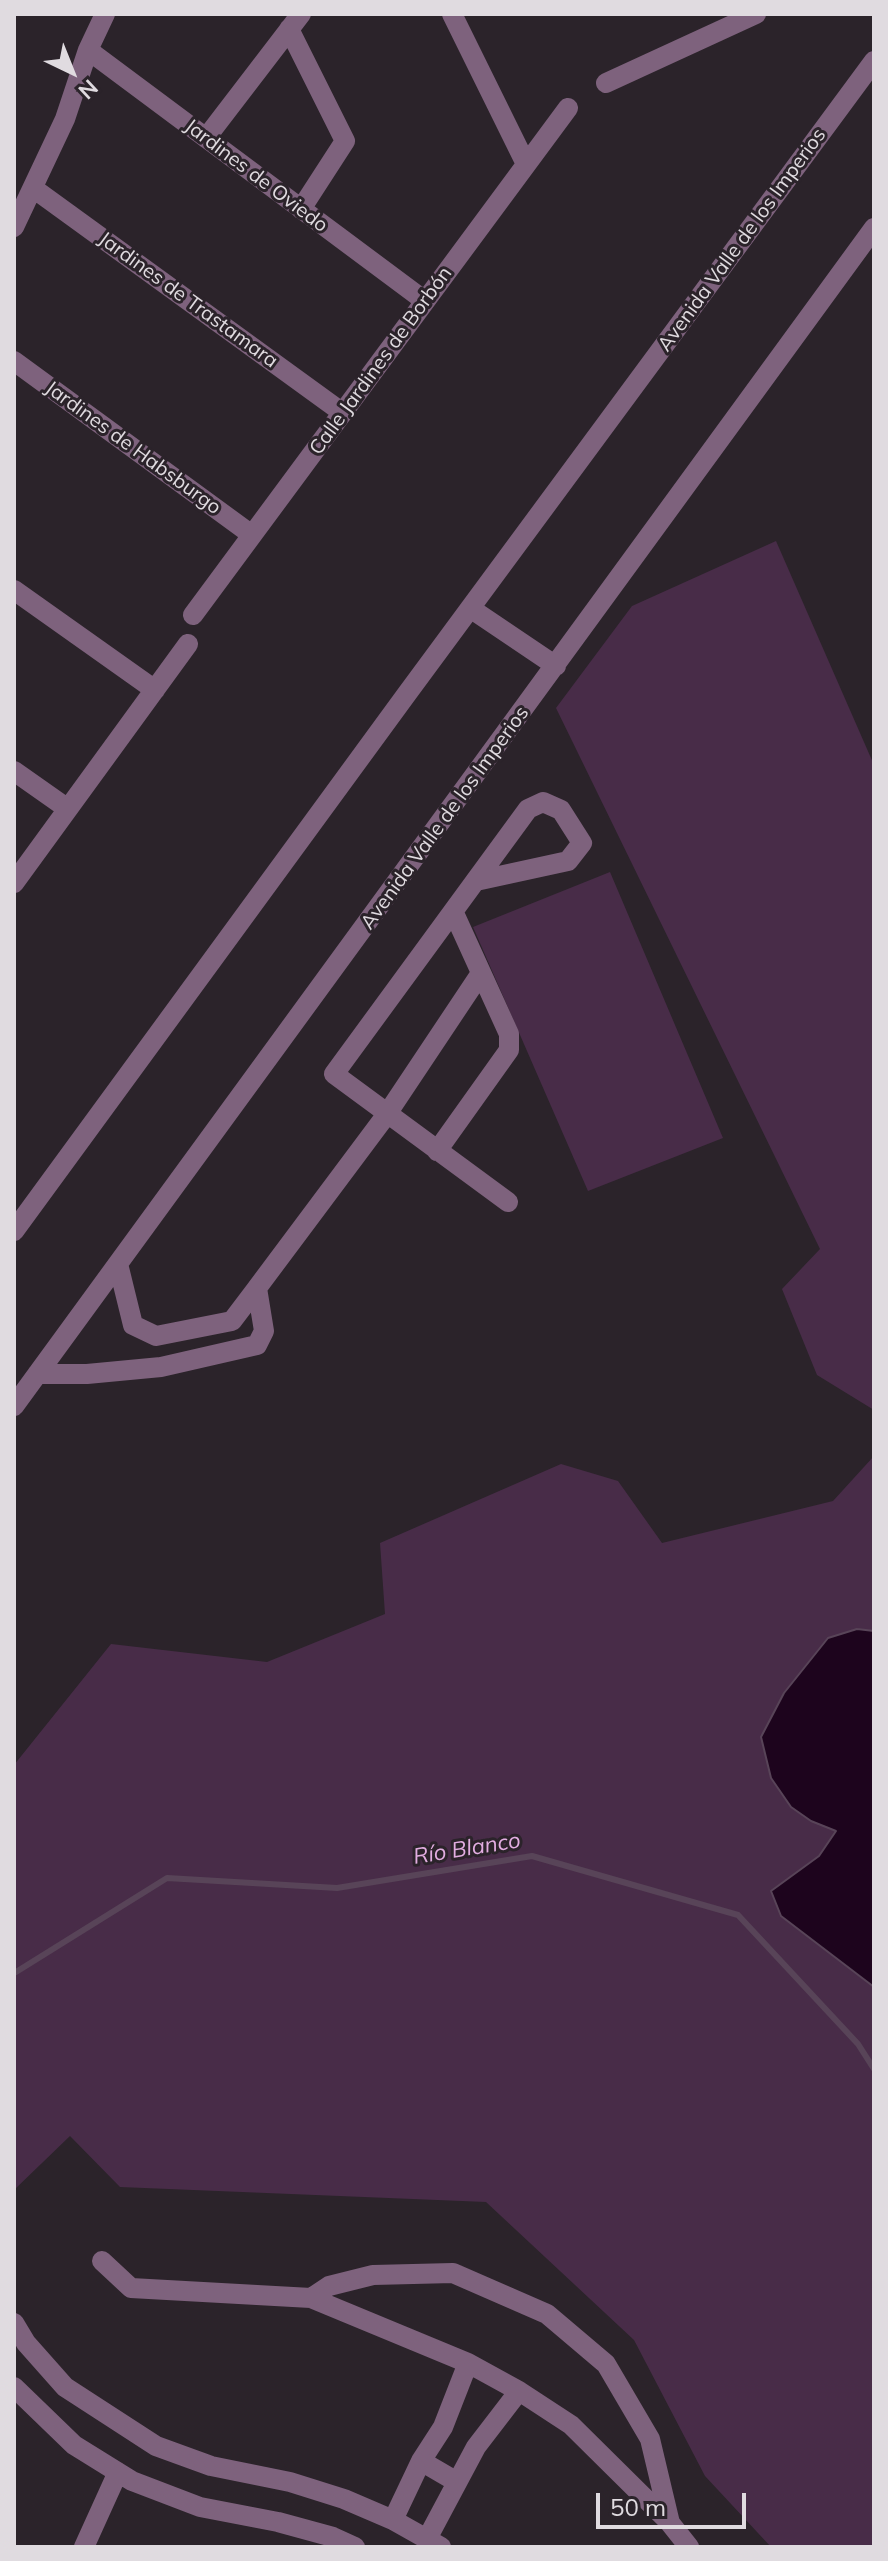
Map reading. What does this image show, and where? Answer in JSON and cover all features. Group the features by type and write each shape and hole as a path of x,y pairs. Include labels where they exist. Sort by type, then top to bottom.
{"street":[{"path":"14,227 65,119 88,50 105,14"},
{"path":"452,14 526,164"},
{"path":"606,83 756,14"},
{"path":"206,138 295,22 345,141 301,209"},
{"name":"Jardines de Oviedo","path":"88,50 425,301"},
{"name":"Avenida Valle de los Imperios","path":"14,1231 874,61"},
{"name":"Calle Jardines de Borbón","path":"193,615 568,108"},
{"name":"Jardines de Trastamara","path":"33,188 343,413"},
{"name":"Avenida Valle de los Imperios","path":"14,1406 874,228"},
{"name":"Jardines de Habsburgo","path":"14,361 252,535"},
{"path":"14,590 155,690"},
{"path":"470,608 556,666"},
{"path":"14,883 188,644"},
{"path":"14,771 68,809"},
{"path":"476,881 568,861 582,843 561,810 543,802 528,809 334,1074 508,1202"},
{"path":"437,1151 509,1050 509,1034 453,911"},
{"path":"118,1264 133,1325 156,1336 232,1321 387,1114 481,973"},
{"path":"37,1374 87,1374 161,1367 257,1345 264,1331 257,1288"},
{"path":"156,1336 161,1367"},
{"path":"102,2261 131,2288 311,2298 468,2363 571,2425 670,2523 689,2547"},
{"path":"311,2298 329,2286 373,2275 453,2273 547,2314 606,2364 650,2439 670,2523"},
{"path":"14,2323 26,2343 65,2387 156,2446 211,2466 290,2482 317,2491 393,2520 434,2542 457,2482 476,2447 519,2391"},
{"path":"393,2520 421,2461 443,2427 468,2363"},
{"path":"14,2387 74,2445 132,2481 200,2507 278,2522 333,2537 355,2547"},
{"path":"421,2461 457,2482"},
{"path":"84,2547 118,2472"}],"shaded area":[{"path":"776,541 874,765 874,1410 817,1375 782,1289 820,1249 556,708 632,606"},
{"path":"610,872 723,1138 588,1191 473,927"},
{"path":"874,1456 874,2547 771,2547 705,2476 634,2340 486,2202 120,2187 70,2136 14,2190 14,1765 111,1644 267,1662 385,1614 380,1543 561,1464 618,1481 662,1543 833,1501"},
{"path":"857,1629 874,1631 874,1987 781,1916 771,1891 819,1856 836,1831 811,1821 791,1807 771,1778 761,1737 784,1693 828,1638"}],"waterway":[{"name":"Río Blanco","path":"16,1972 167,1878 337,1888 532,1856 738,1915 858,2044 874,2069"}]}
